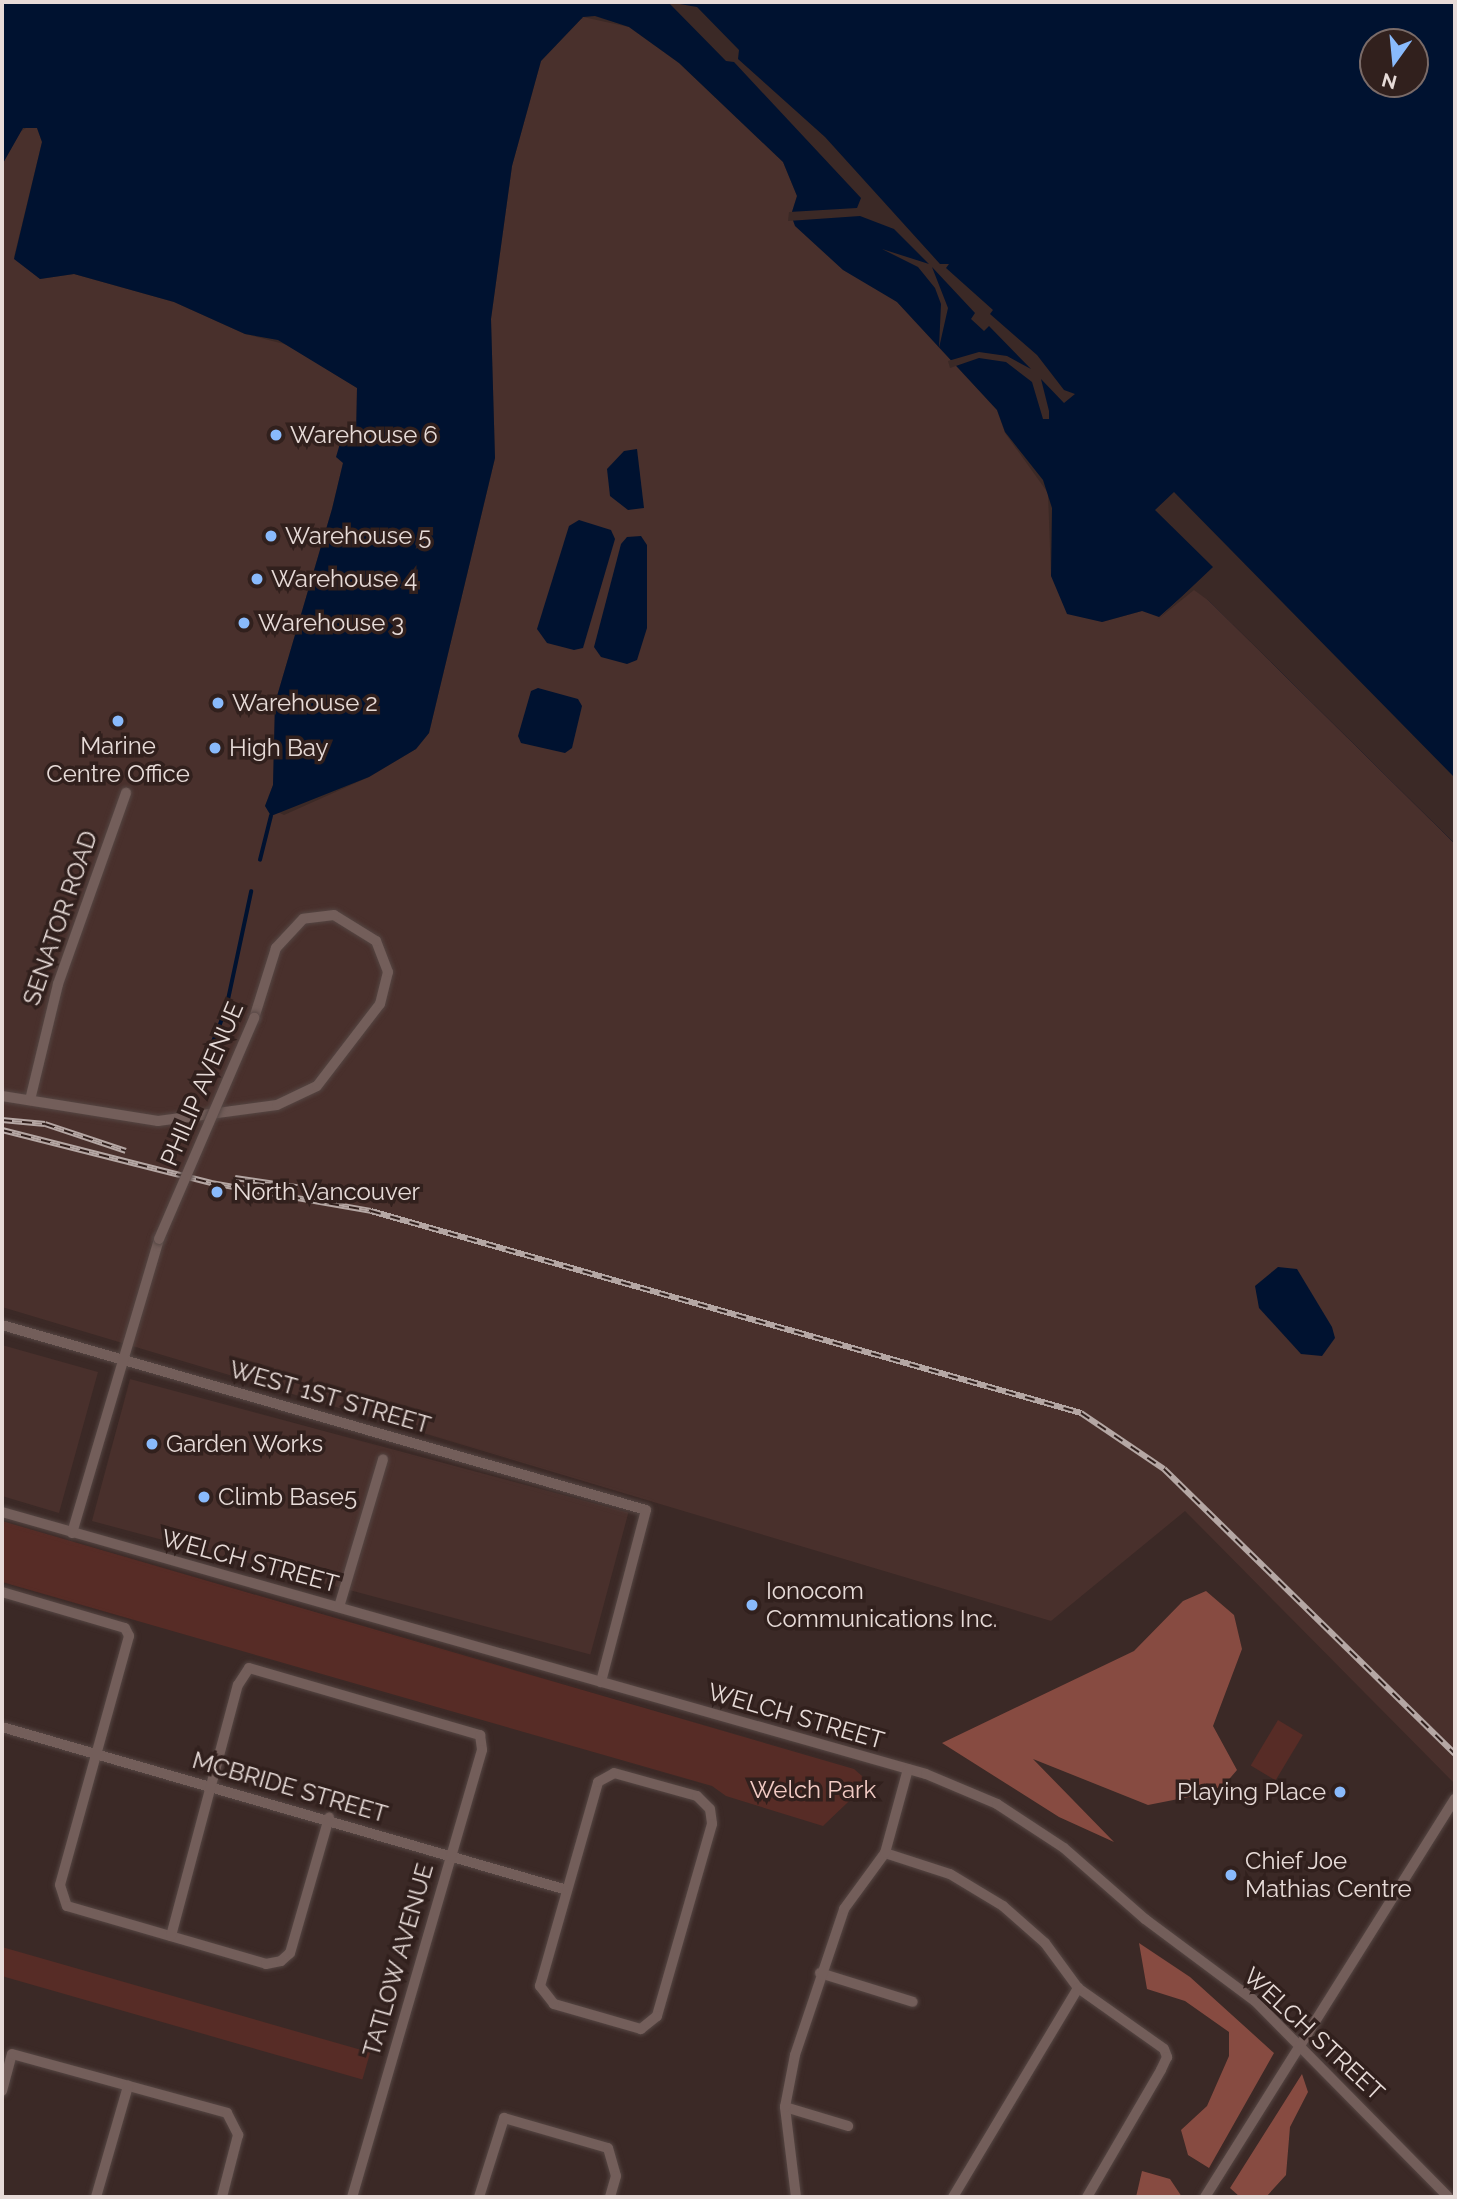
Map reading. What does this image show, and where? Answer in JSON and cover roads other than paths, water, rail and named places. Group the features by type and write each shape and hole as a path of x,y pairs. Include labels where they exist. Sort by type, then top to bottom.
{"street":[{"name":"SENATOR ROAD","path":"30,1100 58,984 126,793"},
{"name":"PHILIP AVENUE","path":"2,1097 176,1121 249,1112 300,1095 330,1073 380,1004 387,972 376,941 334,915 303,919 276,948 254,1018 159,1239 72,1533"},
{"name":"WEST 1ST STREET","path":"2,1325 646,1510 601,1682"},
{"path":"339,1607 383,1459"},
{"name":"WELCH STREET","path":"2,1512 908,1769 997,1804 1037,1828 1255,2001 1448,2197"},
{"path":"2,1592 125,1628 127,1650 61,1893 76,1910 266,1964 281,1961 290,1953 329,1818"},
{"name":"TATLOW AVENUE","path":"213,1786 238,1685 249,1668 480,1735 482,1750 352,2197"},
{"name":"MCBRIDE STREET","path":"2,1727 329,1818 566,1889"},
{"path":"796,2197 785,2107 820,1973 844,1909 885,1853 908,1769"},
{"path":"604,1774 697,1796 710,1809 712,1824 657,2015 648,2027 631,2028 554,2004 541,1994 566,1889 604,1774"},
{"path":"171,1936 213,1786"},
{"path":"1205,2197 1299,2043 1455,1799"},
{"path":"885,1853 950,1874 1003,1906 1045,1943 1077,1988 1164,2049 1167,2057 1087,2197"},
{"path":"820,1973 913,2002"},
{"path":"953,2197 1077,1988"},
{"path":"2,2091 7,2053 227,2113 234,2120 239,2135 222,2197"},
{"path":"96,2197 128,2086"},
{"path":"785,2107 848,2126"},
{"path":"479,2197 504,2118 608,2148 616,2176 610,2197"}],"water":[{"path":"2,2 1455,2 1455,844 1194,586 1159,617 1142,611 1102,622 1067,614 1051,576 1052,508 1043,480 1005,432 997,410 897,302 843,270 795,226 791,215 797,196 783,162 679,63 629,27 595,16 583,17 541,61 512,166 491,319 495,458 429,733 416,749 369,777 271,816 265,806 273,785 275,703 332,509 343,463 336,457 341,440 356,437 357,388 278,340 245,334 174,302 74,274 40,279 14,259 42,142 37,128 23,128 2,165"},
{"path":"637,449 644,508 628,510 610,496 607,469 624,451"},
{"path":"579,520 611,530 615,539 583,648 574,650 547,643 537,629 569,526"},
{"path":"641,536 647,545 647,628 637,660 627,664 601,657 594,647 621,544 627,537"},
{"path":"538,688 578,699 582,706 572,748 565,753 521,743 518,736 531,691"},
{"path":"1278,1267 1297,1269 1332,1327 1335,1338 1322,1356 1301,1354 1259,1308 1255,1286"}],"waterway":[{"path":"260,860 271,816"},
{"path":"211,1047 226,1009 251,892"}],"railway":[{"path":"2,1120 45,1124 126,1151"},
{"path":"2,1130 211,1183 371,1211 1081,1413 1164,1469 1455,1754"},
{"path":"235,1178 297,1187"}],"place":[{"name":"Warehouse 6","path":"276,435"},
{"name":"Warehouse 5","path":"271,536"},
{"name":"Warehouse 4","path":"257,579"},
{"name":"Warehouse 3","path":"244,623"},
{"name":"Warehouse 2","path":"218,703"},
{"name":"Marine Centre Office","path":"118,721"},
{"name":"High Bay","path":"215,748"},
{"name":"North Vancouver","path":"217,1192"},
{"name":"Garden Works","path":"152,1444"},
{"name":"Climb Base5","path":"204,1497"},
{"name":"Ionocom Communications Inc.","path":"752,1605"},
{"name":"Playing Place","path":"1340,1792"},
{"name":"Chief Joe Mathias Centre","path":"1231,1875"}],"park label":[{"name":"Welch Park","path":"813,1790"}]}
